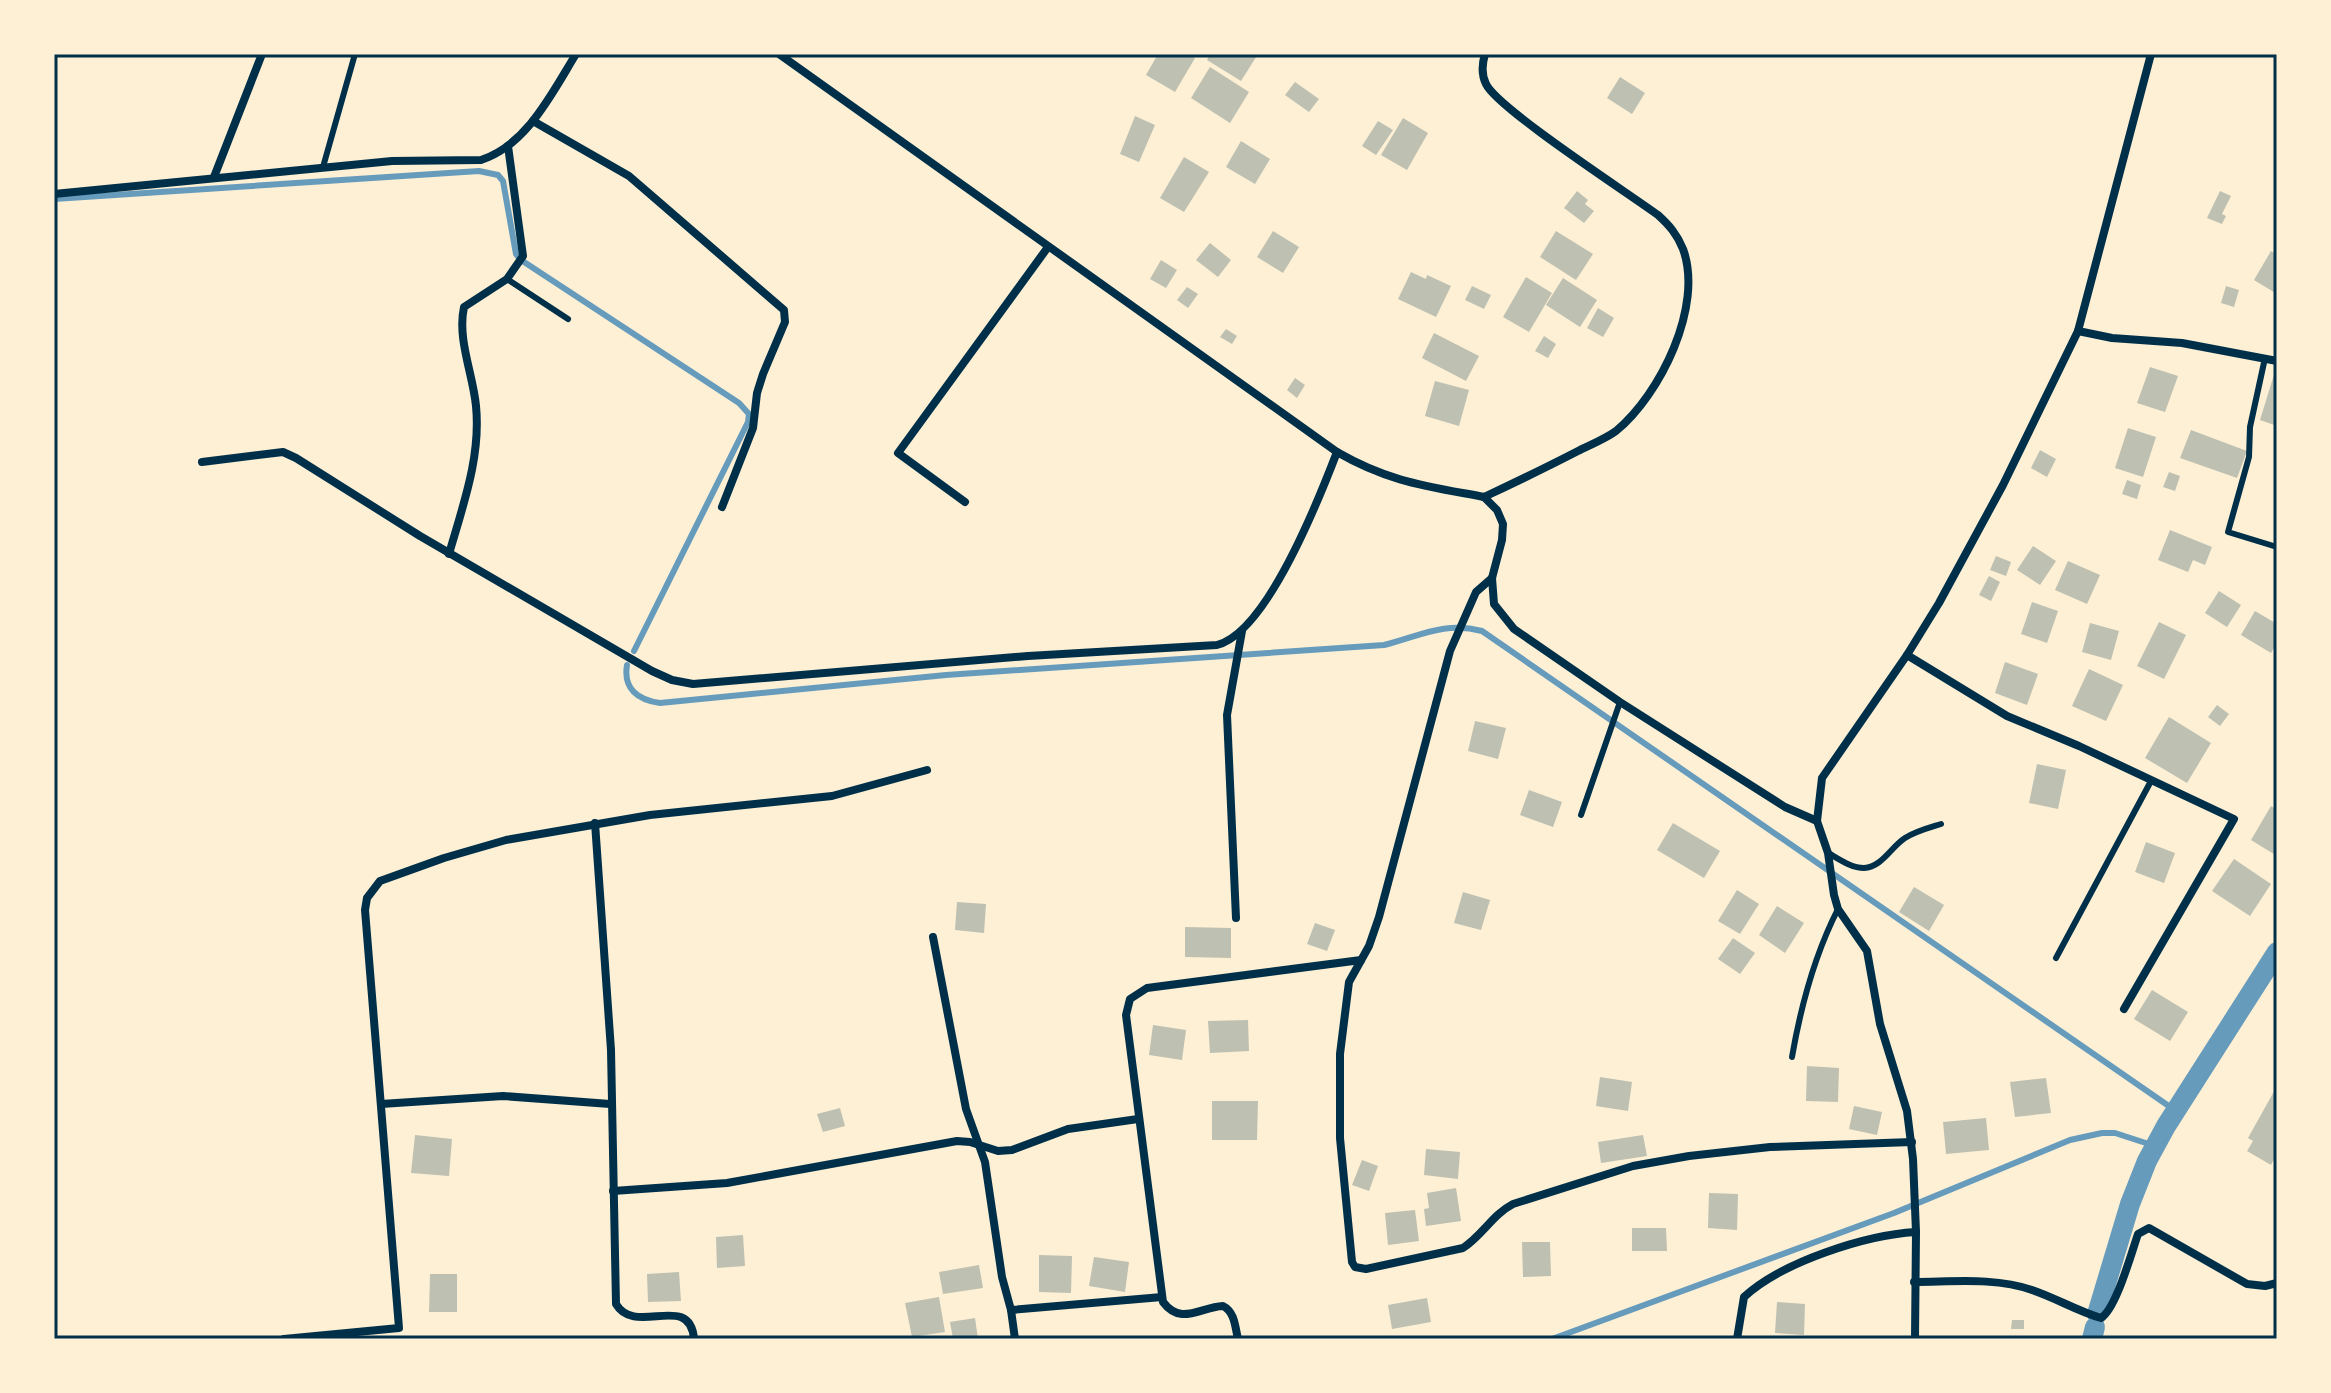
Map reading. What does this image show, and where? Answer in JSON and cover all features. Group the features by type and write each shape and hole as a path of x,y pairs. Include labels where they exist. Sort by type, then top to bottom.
{"street":[{"path":"214,177 262,54"},
{"path":"54,194 392,161 481,160 494,156 508,146 533,121 576,54"},
{"path":"779,54 1337,452 1368,470 1397,481 1484,497 1497,510 1503,524 1492,578 1494,604 1514,629 1620,702 1785,807 1817,821"},
{"path":"1484,497 1614,432 1639,409 1677,345 1685,313 1687,273 1684,252 1674,230 1658,215 1514,112 1486,86 1481,66 1485,54"},
{"path":"1915,1339 1916,1232 1912,1142 1907,1111 1880,1024 1867,951 1838,909 1834,895 1829,858 1817,821 1822,778 1939,603 2003,485 2078,331 2151,54"},
{"path":"533,121 629,176 784,310 785,322 757,393 753,428 722,507"},
{"path":"449,554 477,450 476,406 462,318 464,307 509,276 523,256 508,146"},
{"path":"965,502 898,453 1048,247"},
{"path":"2078,331 2112,338 2182,343 2277,361"},
{"path":"202,462 283,452 330,478 449,554 652,671 672,680 693,684 1229,642 1242,630 1277,582 1316,505 1337,452"},
{"path":"1492,578 1476,592 1450,651 1379,917 1349,982 1345,998 1339,1090 1344,1197 1352,1262 1360,1270 1463,1248 1499,1211 1513,1204 1633,1166 1741,1149 1912,1142"},
{"path":"1236,918 1227,715 1242,630"},
{"path":"1907,655 2007,716 2079,746 2234,819 2124,1009"},
{"path":"284,1339 399,1328 365,910 372,890 380,881 506,840 595,823 832,796 927,770"},
{"path":"595,823 608,987 616,1304 620,1311 638,1318 681,1317 692,1327 694,1339"},
{"path":"933,937 966,1109 985,1162 1002,1277 1015,1339"},
{"path":"1238,1339 1229,1309 1215,1306 1194,1314 1175,1314 1168,1310 1162,1297 1126,1015 1130,999 1147,988 1361,960"},
{"path":"381,1104 503,1096 610,1104"},
{"path":"613,1191 727,1183 957,1141 998,1151 1012,1150 1068,1129 1138,1119"},
{"path":"1914,1282 1997,1283 2031,1290 2101,1318 2115,1302 2138,1234 2149,1228 2247,1284 2265,1286 2277,1283"},
{"path":"1737,1339 1744,1297 1769,1278 1865,1240 1916,1232"},
{"path":"1011,1310 1162,1297"}],"lane":[{"path":"323,167 355,54"},
{"path":"509,276 568,319"},
{"path":"2265,358 2250,427 2249,457 2228,532 2277,547"},
{"path":"1581,815 1620,702"},
{"path":"2056,958 2151,781"},
{"path":"1829,858 1866,868 1877,863 1902,840 1920,830 1941,824"},
{"path":"1792,1057 1810,978 1838,909"},
{"path":"399,1328 400,1339"}],"building":[{"path":"1158,54 1189,54 1195,58 1175,92 1146,75"},
{"path":"1210,54 1258,54 1241,81 1207,60"},
{"path":"1210,67 1249,92 1230,123 1191,98"},
{"path":"1620,77 1645,93 1632,114 1607,98"},
{"path":"1295,82 1319,99 1309,112 1285,95"},
{"path":"1135,116 1155,125 1139,162 1120,154"},
{"path":"1403,118 1428,133 1407,170 1381,155"},
{"path":"1378,121 1393,130 1376,155 1362,146"},
{"path":"1241,141 1270,159 1255,184 1226,167"},
{"path":"1184,157 1209,172 1184,212 1160,198"},
{"path":"1577,191 1588,200 1585,204 1594,211 1584,223 1564,208"},
{"path":"2220,191 2231,196 2222,214 2226,216 2222,224 2207,218"},
{"path":"1273,231 1299,247 1283,273 1257,257"},
{"path":"1556,231 1593,254 1576,280 1540,257"},
{"path":"1210,243 1231,260 1218,277 1196,260"},
{"path":"2271,251 2277,254 2277,294 2254,280"},
{"path":"1161,260 1177,270 1166,288 1150,279"},
{"path":"1411,272 1426,279 1427,275 1451,286 1436,317 1398,299"},
{"path":"1526,277 1552,293 1529,332 1503,317"},
{"path":"1563,278 1597,300 1580,327 1546,305"},
{"path":"1472,286 1491,295 1484,309 1465,300"},
{"path":"2226,286 2239,290 2234,307 2221,303"},
{"path":"1187,287 1198,294 1188,308 1177,300"},
{"path":"1598,308 1614,318 1603,337 1587,328"},
{"path":"1226,329 1237,336 1232,344 1220,337"},
{"path":"1434,333 1479,356 1466,381 1422,358"},
{"path":"1544,336 1556,344 1548,358 1535,351"},
{"path":"2150,367 2178,376 2165,412 2137,403"},
{"path":"2277,368 2277,426 2260,420"},
{"path":"1295,378 1305,385 1297,398 1287,390"},
{"path":"1435,381 1469,390 1459,426 1425,416"},
{"path":"2128,428 2156,437 2143,477 2115,468"},
{"path":"2191,430 2247,451 2237,478 2180,458"},
{"path":"2040,450 2056,459 2047,477 2031,468"},
{"path":"2169,472 2180,476 2175,491 2163,487"},
{"path":"2127,480 2141,485 2137,499 2122,494"},
{"path":"2170,530 2212,547 2205,565 2193,560 2188,572 2158,560"},
{"path":"2033,546 2056,561 2040,585 2017,570"},
{"path":"1996,556 2011,562 2006,576 1990,570"},
{"path":"2068,561 2100,575 2087,604 2055,590"},
{"path":"1989,576 2000,582 1991,601 1979,595"},
{"path":"2219,591 2241,605 2227,627 2205,613"},
{"path":"2032,602 2058,611 2047,643 2021,634"},
{"path":"2255,611 2277,624 2277,643 2271,653 2241,635"},
{"path":"2159,622 2186,635 2164,679 2137,666"},
{"path":"2090,623 2119,631 2111,660 2082,652"},
{"path":"2005,662 2038,674 2027,705 1995,693"},
{"path":"2089,669 2123,685 2106,721 2072,706"},
{"path":"2217,705 2229,714 2220,726 2208,717"},
{"path":"2169,717 2211,743 2187,783 2145,758"},
{"path":"1475,721 1506,728 1498,759 1468,751"},
{"path":"2037,764 2066,770 2058,809 2029,803"},
{"path":"1529,790 1562,802 1553,827 1520,815"},
{"path":"2271,806 2277,810 2277,856 2251,840"},
{"path":"1673,823 1720,851 1704,878 1657,850"},
{"path":"2146,842 2175,853 2164,883 2135,872"},
{"path":"2234,859 2271,884 2250,916 2212,891"},
{"path":"1914,887 1944,905 1929,931 1899,912"},
{"path":"1737,890 1759,904 1740,934 1718,921"},
{"path":"1463,892 1490,900 1481,930 1454,923"},
{"path":"957,902 986,904 984,933 955,930"},
{"path":"1777,906 1804,923 1785,953 1759,935"},
{"path":"1315,923 1335,930 1327,951 1307,944"},
{"path":"1185,927 1231,928 1231,958 1185,957"},
{"path":"1733,938 1755,953 1740,974 1718,959"},
{"path":"2152,990 2188,1012 2170,1041 2134,1019"},
{"path":"1248,1020 1249,1051 1210,1053 1208,1021"},
{"path":"1153,1025 1186,1030 1182,1060 1149,1055"},
{"path":"1807,1066 1839,1068 1838,1102 1806,1101"},
{"path":"1600,1077 1632,1082 1628,1111 1596,1106"},
{"path":"2046,1078 2051,1113 2015,1117 2010,1082"},
{"path":"2277,1086 2277,1153 2271,1165 2247,1151 2253,1141 2248,1138"},
{"path":"1212,1101 1258,1101 1257,1140 1212,1140"},
{"path":"1854,1106 1882,1112 1877,1135 1849,1129"},
{"path":"840,1108 845,1126 823,1132 817,1114"},
{"path":"1986,1118 1989,1150 1946,1154 1943,1122"},
{"path":"415,1135 452,1139 449,1176 411,1173"},
{"path":"1643,1135 1647,1156 1601,1163 1598,1142"},
{"path":"1426,1149 1460,1152 1458,1179 1424,1175"},
{"path":"1362,1160 1378,1166 1369,1191 1352,1185"},
{"path":"1456,1188 1461,1221 1426,1226 1424,1209 1429,1208 1427,1193"},
{"path":"1709,1193 1738,1194 1737,1230 1708,1228"},
{"path":"1415,1210 1419,1241 1388,1245 1385,1213"},
{"path":"1632,1228 1666,1228 1667,1251 1632,1251"},
{"path":"743,1235 745,1266 717,1268 716,1237"},
{"path":"1522,1242 1550,1242 1551,1276 1523,1277"},
{"path":"1039,1255 1072,1256 1071,1293 1039,1292"},
{"path":"1094,1257 1129,1262 1125,1292 1089,1286"},
{"path":"979,1265 983,1288 943,1294 939,1272"},
{"path":"679,1272 681,1301 648,1302 647,1274"},
{"path":"430,1274 457,1274 457,1312 429,1312"},
{"path":"939,1297 945,1332 912,1337 905,1303"},
{"path":"1427,1298 1431,1322 1392,1329 1388,1305"},
{"path":"1777,1302 1805,1304 1804,1335 1775,1333"},
{"path":"975,1318 978,1339 953,1339 950,1322"},
{"path":"2012,1320 2024,1320 2024,1329 2011,1329"}],"waterway":[{"path":"54,199 479,171 498,175 503,181 516,254 521,260 739,403 749,414 748,422 634,651"},
{"path":"627,665 627,681 634,692 660,703 946,675 1384,645 1444,629 1482,631 2176,1111"},
{"path":"2097,1314 2130,1204 2147,1161 2277,952"},
{"path":"1552,1339 1894,1213 2070,1140 2115,1133 2155,1146"},
{"path":"2092,1339 2095,1327"}]}
